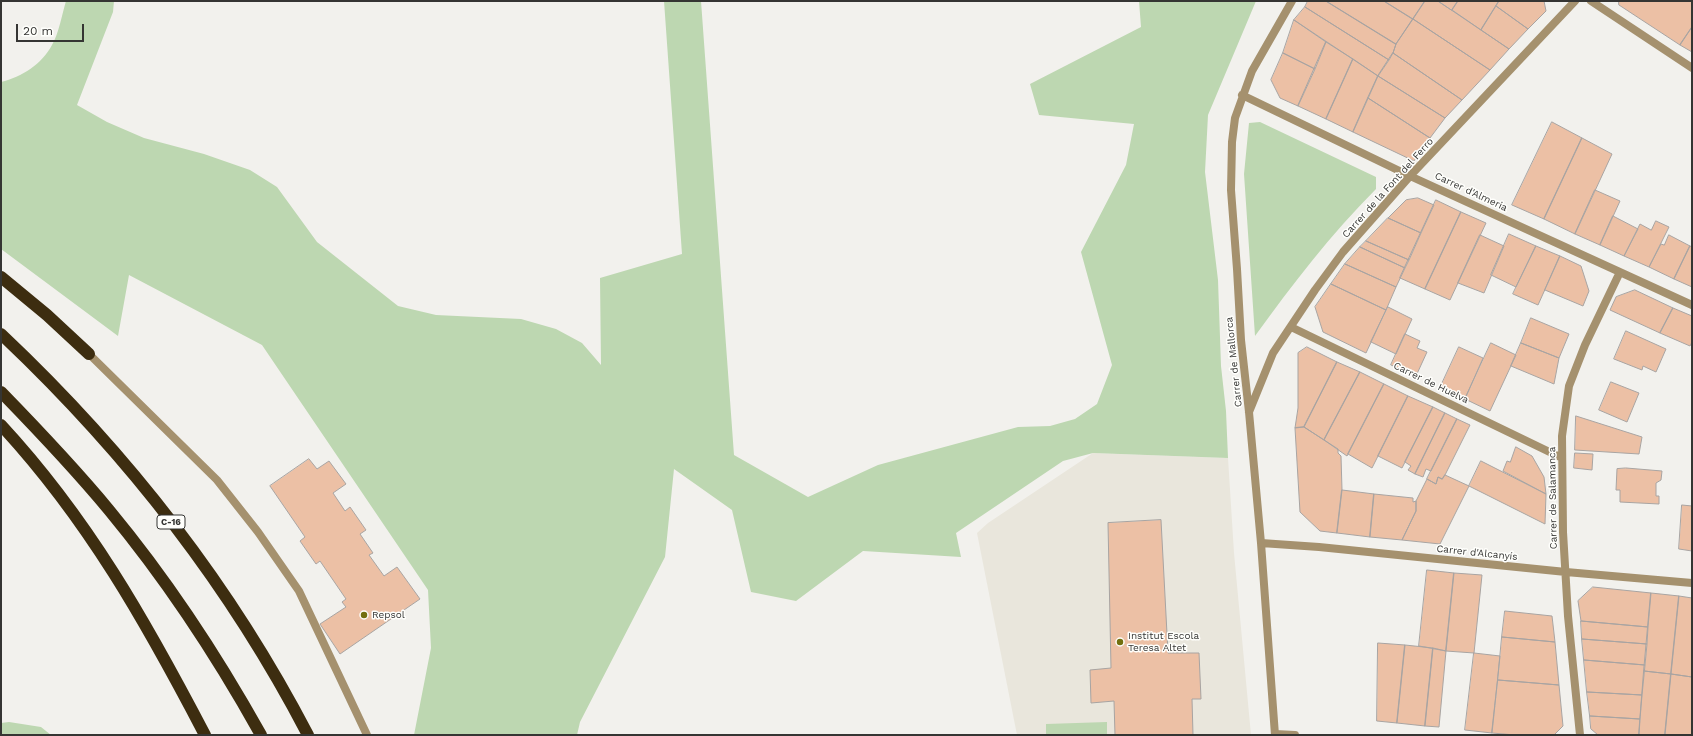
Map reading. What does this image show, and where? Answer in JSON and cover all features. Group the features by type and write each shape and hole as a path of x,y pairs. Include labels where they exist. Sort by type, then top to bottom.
{"highway":[{"path":"1,276 47,315 89,354"},
{"name":"C-16","path":"1,334 84,418 166,514 207,569 241,620 271,667 308,735"},
{"path":"1,392 72,466 145,556 211,650 261,735"},
{"path":"1,425 48,480 85,529 118,578 173,674 205,735"}],"street":[{"name":"Carrer de Mallorca","path":"1275,734 1261,543 1241,340 1231,190 1232,142 1235,118 1242,95 1252,71 1292,1"},
{"name":"Carrer de la Font del Ferro","path":"1249,412 1273,353 1315,290 1343,252 1410,176 1575,1"},
{"path":"1591,1 1692,68"},
{"name":"Carrer d'Almeria","path":"1242,95 1410,176 1692,305"},
{"name":"Carrer de Salamanca","path":"1580,735 1568,616 1563,532 1562,436 1569,386 1585,345 1620,272"},
{"name":"Carrer de Huelva","path":"1291,326 1562,458"},
{"path":"89,354 217,480 258,532 299,591 367,735"},
{"name":"Carrer d'Alcanyís","path":"1261,543 1319,547 1692,583"},
{"path":"1275,734 1295,735"}],"shaded area":[{"name":"Institut Escola Teresa Altet","path":"1093,453 1228,458 1234,553 1251,735 1017,735 977,533 988,523"}],"green space":[{"path":"66,1 114,1 113,12 77,105 107,122 144,138 204,154 250,170 277,187 317,242 398,306 436,315 521,319 556,329 582,343 601,365 600,278 682,254 664,1 701,1 734,455 808,497 878,465 1018,427 1050,426 1075,419 1097,404 1112,365 1081,252 1126,165 1134,124 1039,115 1030,84 1141,27 1139,1 1256,1 1208,115 1205,172 1218,280 1221,366 1226,411 1228,458 1093,453 1063,461 956,533 961,557 863,551 796,601 751,592 732,510 674,469 665,557 580,722 577,735 414,735 431,648 428,590 262,345 129,275 118,336 1,249 1,82 16,77 31,69 48,52 57,35"},
{"path":"1260,122 1376,177 1376,189 1359,206 1312,260 1255,336 1244,174 1249,123"},
{"path":"9,722 41,727 51,735 1,735 1,723"},
{"path":"1107,722 1107,735 1046,735 1046,724"}],"building":[{"path":"1308,1 1326,1 1396,44 1389,60 1305,7"},
{"path":"1326,1 1384,1 1413,19 1396,44"},
{"path":"1384,1 1425,1 1413,19"},
{"path":"1425,1 1438,1 1509,49 1490,70 1413,19"},
{"path":"1438,1 1458,1 1452,10"},
{"path":"1458,1 1499,1 1481,30 1452,10"},
{"path":"1499,1 1544,1 1546,11 1528,29 1496,6"},
{"path":"1619,1 1692,1 1692,27 1680,45 1619,5"},
{"path":"1496,6 1528,29 1509,49 1481,30"},
{"path":"1305,7 1389,60 1378,76 1294,20"},
{"path":"1413,19 1490,70 1462,100 1393,53 1396,44"},
{"path":"1294,20 1326,42 1315,69 1283,53"},
{"path":"1692,27 1692,52 1680,45"},
{"path":"1326,42 1353,59 1326,119 1298,106"},
{"path":"1283,53 1315,69 1298,106 1280,98 1271,80"},
{"path":"1393,53 1462,100 1445,118 1378,76"},
{"path":"1353,59 1378,76 1353,132 1326,119"},
{"path":"1378,76 1445,118 1430,138 1368,98"},
{"path":"1368,98 1430,138 1414,161 1353,132"},
{"path":"1552,122 1582,138 1544,219 1512,205"},
{"path":"1582,138 1612,154 1575,234 1544,219"},
{"path":"1595,190 1620,201 1600,245 1575,234"},
{"path":"1418,198 1434,205 1421,233 1388,218 1406,200"},
{"path":"1436,200 1461,212 1425,289 1400,278"},
{"path":"1461,212 1486,223 1450,300 1425,289"},
{"path":"1613,216 1638,229 1624,256 1600,245"},
{"path":"1388,218 1421,233 1409,260 1366,241"},
{"path":"1656,221 1669,227 1649,267 1624,256 1640,224 1651,230"},
{"path":"1509,234 1536,246 1516,287 1491,275"},
{"path":"1480,235 1504,246 1484,293 1458,283"},
{"path":"1669,235 1690,246 1674,279 1649,267 1661,244 1664,245"},
{"path":"1366,241 1409,260 1405,268 1360,247"},
{"path":"1536,246 1560,256 1538,305 1513,294"},
{"path":"1690,246 1692,247 1692,287 1674,279"},
{"path":"1360,247 1405,268 1396,287 1345,264"},
{"path":"1560,256 1581,266 1589,291 1583,306 1545,290"},
{"path":"1345,264 1396,287 1386,310 1331,284"},
{"path":"1331,284 1386,310 1366,353 1323,332 1315,307"},
{"path":"1635,290 1673,308 1660,333 1610,310 1616,297"},
{"path":"1388,307 1412,319 1396,354 1371,342"},
{"path":"1673,308 1692,316 1692,342 1690,346 1660,333"},
{"path":"1531,318 1569,334 1559,358 1521,343"},
{"path":"1626,331 1666,349 1656,372 1643,366 1642,370 1614,359"},
{"path":"1405,334 1420,341 1417,348 1427,352 1416,376 1391,365"},
{"path":"1491,343 1516,355 1490,411 1465,399"},
{"path":"1521,343 1559,358 1554,384 1511,366"},
{"path":"1307,347 1337,362 1304,427 1295,428 1298,408 1298,353"},
{"path":"1459,347 1483,358 1465,399 1440,388"},
{"path":"1337,362 1360,372 1324,440 1304,427"},
{"path":"1360,372 1384,384 1347,456 1324,440"},
{"path":"1611,382 1639,393 1627,422 1599,410"},
{"path":"1384,384 1408,396 1372,468 1348,454"},
{"path":"1408,396 1433,407 1402,468 1378,456"},
{"path":"1433,407 1445,413 1415,474 1408,470 1411,466 1405,462"},
{"path":"1445,413 1457,419 1431,471 1426,469 1423,477 1415,474"},
{"path":"1576,416 1642,437 1639,454 1575,450"},
{"path":"1457,419 1470,425 1445,475 1442,479 1438,477 1436,484 1427,479"},
{"path":"1304,427 1338,449 1338,453 1341,456 1342,490 1337,533 1320,531 1300,512 1295,428"},
{"path":"1516,447 1532,456 1544,477 1546,494 1503,471 1507,461 1510,462"},
{"path":"1575,453 1593,454 1592,470 1574,468"},
{"path":"309,459 317,469 329,461 346,484 333,493 345,511 350,507 366,530 360,534 373,553 369,555 384,576 397,567 420,599 340,654 320,624 346,607 342,602 346,599 320,561 316,564 300,541 305,537 270,486"},
{"path":"1481,461 1546,494 1545,524 1469,486"},
{"path":"1626,468 1662,471 1661,480 1656,483 1656,496 1659,496 1659,504 1620,502 1620,490 1616,490 1617,469"},
{"path":"1445,475 1469,486 1440,544 1402,540 1416,511 1416,501 1427,479 1436,484 1438,477 1442,479"},
{"path":"1342,490 1374,494 1370,537 1337,533"},
{"path":"1374,494 1413,498 1413,502 1416,501 1416,511 1402,540 1370,537"},
{"path":"1682,505 1692,506 1692,551 1679,549"},
{"path":"1161,520 1168,653 1199,653 1201,699 1192,699 1193,735 1115,735 1114,701 1091,703 1090,670 1111,668 1108,523"},
{"path":"1427,570 1454,573 1446,651 1419,646"},
{"path":"1454,573 1482,575 1474,653 1446,651"},
{"path":"1593,587 1651,593 1648,627 1581,621 1578,601"},
{"path":"1651,593 1679,596 1671,674 1644,671"},
{"path":"1679,596 1692,598 1692,677 1671,674"},
{"path":"1505,611 1552,616 1555,642 1502,637"},
{"path":"1581,621 1648,627 1647,644 1582,639"},
{"path":"1502,637 1555,642 1559,685 1498,680"},
{"path":"1582,639 1647,644 1645,665 1584,660"},
{"path":"1378,643 1405,645 1397,723 1377,721"},
{"path":"1405,645 1433,648 1425,726 1397,723"},
{"path":"1433,648 1446,651 1439,727 1425,726"},
{"path":"1474,653 1500,656 1492,733 1465,730"},
{"path":"1584,660 1645,665 1642,695 1587,692"},
{"path":"1644,671 1671,674 1665,735 1639,735"},
{"path":"1671,674 1692,677 1692,735 1665,735"},
{"path":"1498,680 1559,685 1563,726 1554,735 1515,735 1492,733"},
{"path":"1587,692 1642,695 1640,719 1590,716"},
{"path":"1590,716 1640,719 1639,735 1598,735 1591,729"}],"place":[{"name":"Repsol","path":"364,615"},
{"name":"Institut Escola Teresa Altet","path":"1120,642"}]}
